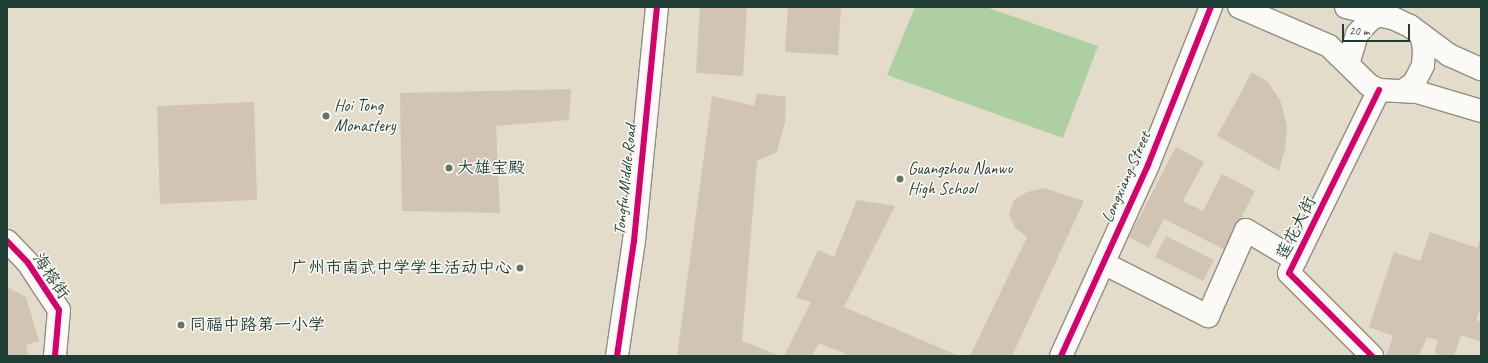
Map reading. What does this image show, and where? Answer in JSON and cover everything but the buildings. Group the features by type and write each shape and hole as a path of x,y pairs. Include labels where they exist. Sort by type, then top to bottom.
{"street":[{"name":"Tongfu Middle Road","path":"617,356 634,241 657,7"},
{"name":"Longxiang Street","path":"1061,356 1148,165 1211,7"},
{"path":"1239,7 1329,46 1368,85 1379,90 1417,92 1481,111"},
{"path":"1346,7 1380,14 1395,19 1421,34 1449,55 1481,69"},
{"path":"1348,64 1357,34 1370,20 1380,14"},
{"path":"1403,91 1414,83 1423,65 1424,49 1421,34"},
{"name":"莲花大街","path":"1372,356 1289,273 1379,90"},
{"path":"1103,263 1208,316 1246,230 1296,260"},
{"name":"海榕街","path":"7,241 28,263 59,310 55,356"}],"green space":[{"path":"915,7 986,7 1098,46 1063,138 887,75"}],"cycle path":[{"path":"617,356 634,241 657,7"},
{"path":"1061,356 1148,165 1211,7"},
{"path":"1372,356 1289,273 1379,90"},
{"path":"7,241 28,263 59,310 55,356"}],"place":[{"name":"Hoi Tong Monastery","path":"326,116"},
{"name":"大雄宝殿","path":"449,168"},
{"name":"Guangzhou Nanwu High School","path":"900,179"},
{"name":"广州市南武中学学生活动中心","path":"520,268"},
{"name":"同福中路第一小学","path":"181,325"}]}
